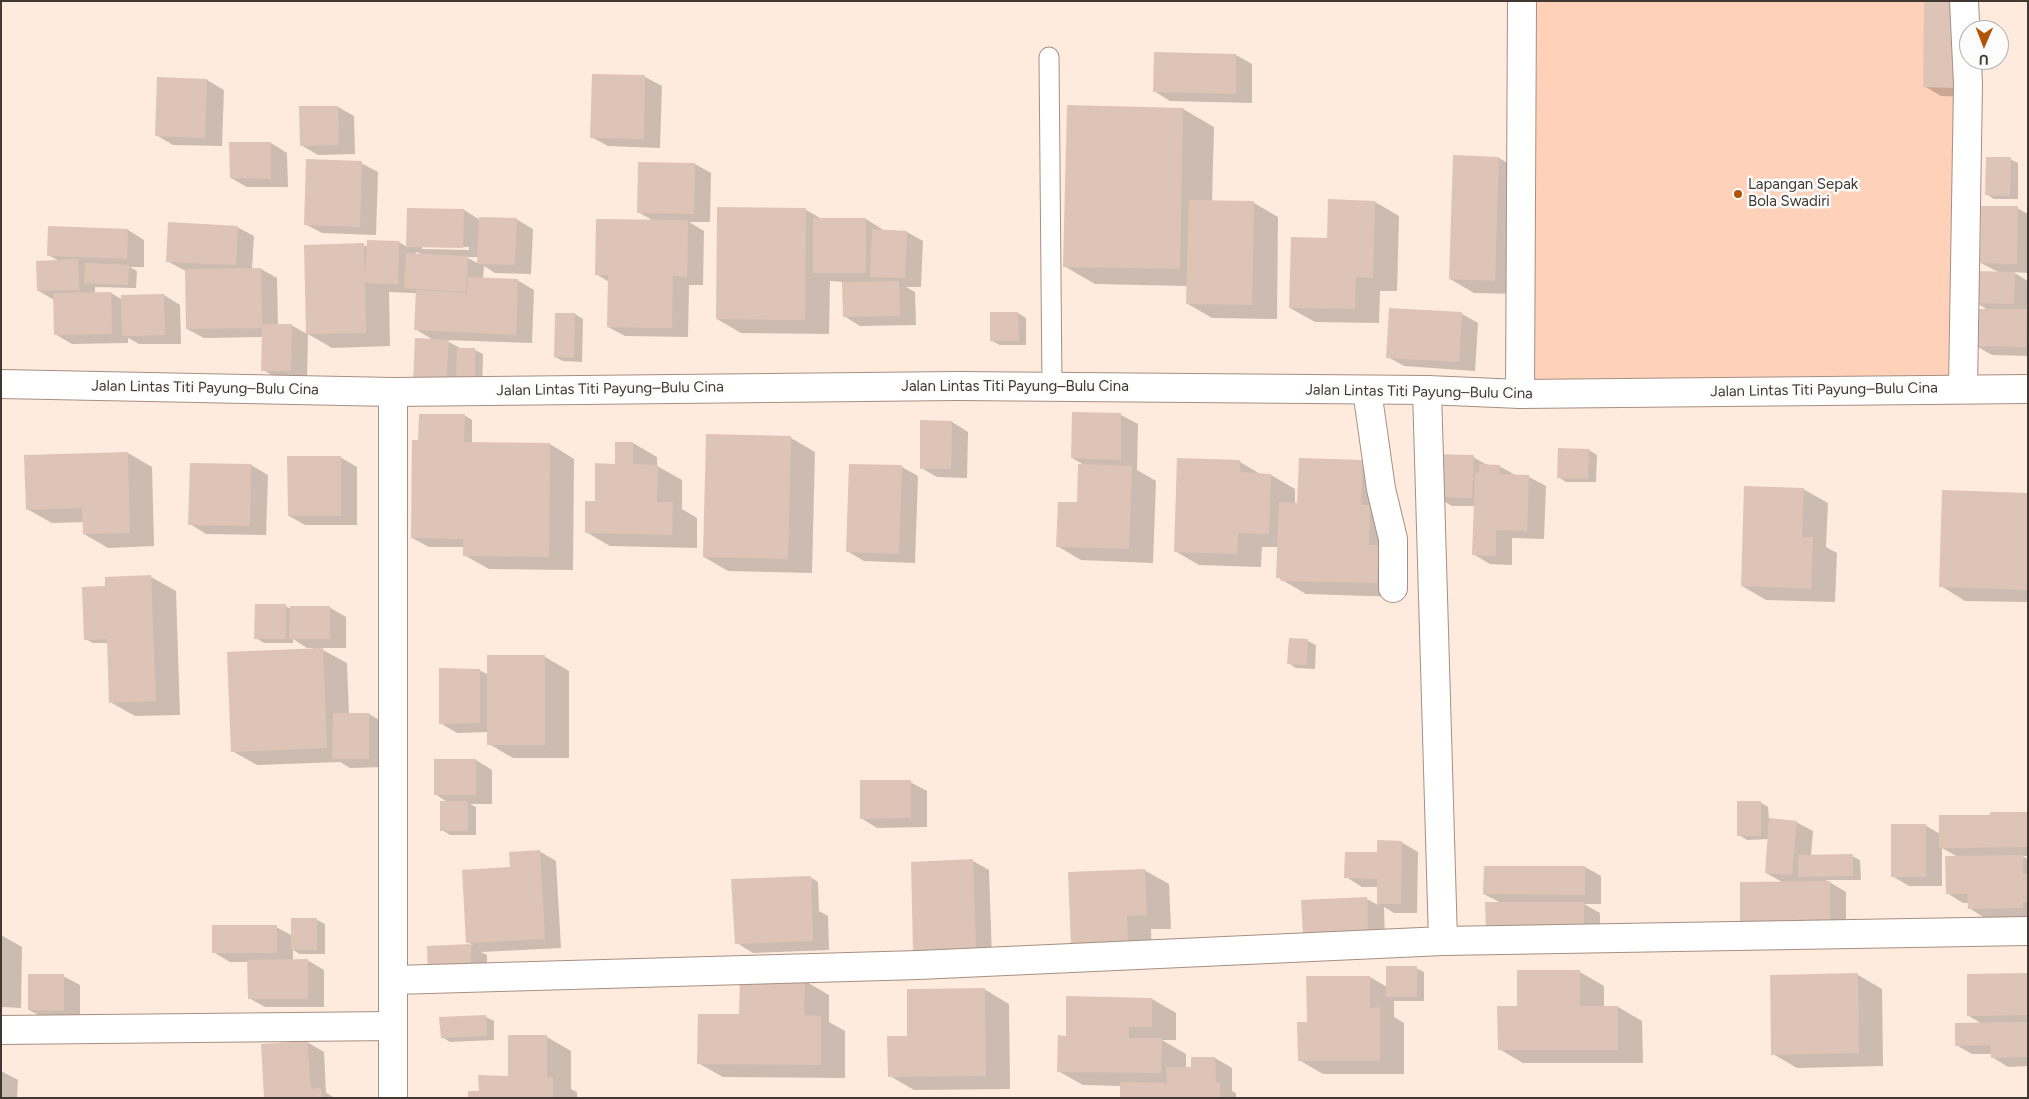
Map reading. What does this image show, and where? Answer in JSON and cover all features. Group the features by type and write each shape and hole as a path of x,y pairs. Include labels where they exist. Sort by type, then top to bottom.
{"street":[{"path":"1520,394 1522,1"},
{"path":"1963,388 1968,84 1964,1"},
{"name":"Jalan Lintas Titi Payung–Bulu Cina","path":"1,384 393,392 957,386 1427,390 1520,394 1963,388 2028,389"},
{"path":"1367,390 1381,489 1393,539 1393,588"},
{"path":"1427,390 1443,941"},
{"path":"393,392 393,1098"},
{"path":"394,980 919,965 1443,941 2028,932"},
{"path":"1,1030 393,1026"}],"lane":[{"path":"1049,57 1052,387"}],"shaded area":[{"name":"Lapangan Sepak Bola Swadiri","path":"1513,1 1957,1 1963,388 1520,394"}],"building":[{"path":"1924,1 1957,1 1956,88 1923,87"},
{"path":"1154,52 1236,54 1236,94 1153,92"},
{"path":"592,74 645,75 644,139 590,138"},
{"path":"157,77 207,79 205,138 155,136"},
{"path":"1067,105 1183,108 1180,269 1063,267"},
{"path":"299,106 338,106 339,145 300,146"},
{"path":"229,142 271,142 271,179 230,178"},
{"path":"1453,155 1499,157 1495,281 1449,279"},
{"path":"1986,157 2011,157 2010,196 1985,195"},
{"path":"306,159 362,161 360,227 304,225"},
{"path":"638,162 695,163 694,214 637,213"},
{"path":"1328,199 1375,201 1373,278 1356,277 1355,309 1289,308 1291,237 1327,238"},
{"path":"1189,200 1254,201 1252,305 1186,304"},
{"path":"1981,206 2018,206 2017,264 1980,263"},
{"path":"717,207 806,208 805,320 716,319"},
{"path":"407,208 464,209 463,248 406,247"},
{"path":"479,217 517,218 515,265 477,264"},
{"path":"813,218 866,218 866,273 813,273"},
{"path":"596,219 688,220 687,277 673,276 672,328 607,327 608,275 595,275"},
{"path":"168,222 238,226 236,265 166,262"},
{"path":"48,226 128,229 127,259 47,256"},
{"path":"872,229 907,231 905,278 870,277"},
{"path":"367,240 399,241 398,284 365,283 366,333 306,334 304,245 364,243 365,277"},
{"path":"406,253 468,256 466,292 404,288"},
{"path":"78,259 79,290 37,291 36,261"},
{"path":"85,263 129,265 128,285 84,283"},
{"path":"261,268 262,324 292,324 291,371 261,371 262,328 186,329 185,269"},
{"path":"1974,271 2015,272 2014,304 1974,303"},
{"path":"468,277 518,279 516,335 414,330 416,290 467,293"},
{"path":"899,281 900,316 843,317 842,282"},
{"path":"111,292 112,334 54,335 53,293"},
{"path":"164,294 165,335 122,336 121,295"},
{"path":"1389,308 1462,312 1459,362 1386,358"},
{"path":"1975,309 2027,309 2026,347 1975,346"},
{"path":"990,312 1018,312 1019,341 990,341"},
{"path":"555,313 575,313 574,358 554,357"},
{"path":"415,338 449,340 446,383 413,381"},
{"path":"457,348 475,348 475,388 456,388"},
{"path":"1072,412 1121,413 1121,460 1071,458"},
{"path":"419,414 465,414 464,442 550,443 549,557 463,556 463,539 411,538 412,440 418,440"},
{"path":"920,420 952,421 951,469 920,469"},
{"path":"706,434 791,436 788,559 703,557"},
{"path":"615,442 633,442 633,464 658,465 657,502 673,502 672,535 585,533 585,501 595,501 595,463 615,464"},
{"path":"1558,448 1589,449 1588,479 1557,478"},
{"path":"128,452 130,533 83,534 82,508 26,510 24,455"},
{"path":"1435,454 1474,455 1472,498 1434,497"},
{"path":"287,456 341,456 341,516 288,516"},
{"path":"1177,458 1240,460 1240,472 1271,474 1269,534 1238,533 1237,554 1174,552"},
{"path":"1299,458 1363,460 1361,505 1370,505 1369,545 1379,545 1377,583 1281,581 1281,578 1276,578 1279,502 1297,503"},
{"path":"190,463 251,464 250,526 188,525"},
{"path":"849,464 902,465 899,554 846,552"},
{"path":"1078,464 1132,466 1129,549 1056,547 1058,502 1077,502"},
{"path":"1480,464 1500,465 1499,474 1529,475 1527,531 1496,530 1496,556 1472,555 1475,473 1479,473"},
{"path":"1744,486 1804,488 1802,537 1813,537 1811,589 1741,586"},
{"path":"1942,490 2028,493 2028,590 1939,587"},
{"path":"151,575 156,701 109,703 107,639 84,640 82,587 105,586 105,577"},
{"path":"255,604 286,604 286,639 254,639"},
{"path":"290,606 330,606 330,639 289,639"},
{"path":"1289,638 1308,639 1307,665 1287,664"},
{"path":"323,648 327,748 231,752 227,652"},
{"path":"487,655 545,655 545,745 487,745"},
{"path":"439,668 480,669 480,723 439,724"},
{"path":"333,713 369,713 369,759 332,759"},
{"path":"434,759 476,759 476,795 434,795"},
{"path":"860,780 911,780 911,818 860,819"},
{"path":"440,801 468,801 468,831 440,831"},
{"path":"1737,801 1761,801 1761,836 1737,836"},
{"path":"1990,812 2028,812 2028,847 1939,848 1939,815 1990,815"},
{"path":"1769,818 1797,821 1792,875 1765,873"},
{"path":"1891,824 1926,824 1926,877 1891,877"},
{"path":"1377,840 1402,841 1401,904 1377,904 1377,879 1344,878 1345,852 1377,852"},
{"path":"540,850 545,939 466,943 462,870 510,867 509,852"},
{"path":"1853,854 1853,876 1798,877 1798,855"},
{"path":"2023,855 2023,874 2028,874 2028,902 2023,902 2023,908 1968,909 1967,894 1946,894 1945,856"},
{"path":"973,859 976,950 913,951 911,862"},
{"path":"1484,866 1585,866 1585,895 1483,894"},
{"path":"1145,869 1147,915 1127,916 1128,944 1071,946 1068,872"},
{"path":"811,876 813,941 735,944 731,879"},
{"path":"1830,881 1830,924 1740,925 1740,882"},
{"path":"1367,897 1368,933 1303,936 1301,900"},
{"path":"1485,902 1584,902 1584,930 1486,930"},
{"path":"291,918 317,918 317,950 291,950"},
{"path":"212,925 277,925 277,953 212,953"},
{"path":"471,944 471,974 428,975 427,946"},
{"path":"308,959 308,999 248,999 247,960"},
{"path":"1386,966 1417,966 1417,997 1386,997"},
{"path":"1517,970 1580,970 1580,1006 1618,1006 1618,1050 1498,1050 1497,1006 1517,1006"},
{"path":"1858,973 1859,1053 1771,1055 1770,975"},
{"path":"2028,973 2028,1015 1967,1016 1967,974"},
{"path":"28,974 64,974 64,1011 28,1010"},
{"path":"1306,976 1370,976 1370,1008 1380,1007 1380,1061 1298,1061 1297,1022 1307,1022"},
{"path":"740,979 805,979 804,1015 821,1016 821,1065 697,1064 698,1014 739,1014"},
{"path":"985,988 986,1076 888,1077 887,1036 907,1036 907,989"},
{"path":"1066,996 1152,998 1152,1027 1129,1027 1129,1038 1162,1038 1161,1073 1057,1072 1058,1035 1066,1036"},
{"path":"486,1015 487,1036 441,1038 439,1017"},
{"path":"2028,1022 2028,1057 1991,1058 1990,1045 1955,1046 1955,1023"},
{"path":"508,1035 547,1035 547,1077 553,1077 553,1098 468,1098 468,1091 479,1091 478,1075 508,1076"},
{"path":"307,1041 311,1089 321,1088 322,1098 264,1098 261,1044"},
{"path":"1191,1057 1215,1057 1216,1082 1220,1083 1220,1098 1120,1098 1120,1082 1167,1083 1166,1067 1191,1067"}],"place":[{"name":"Lapangan Sepak Bola Swadiri","path":"1738,194"}]}
